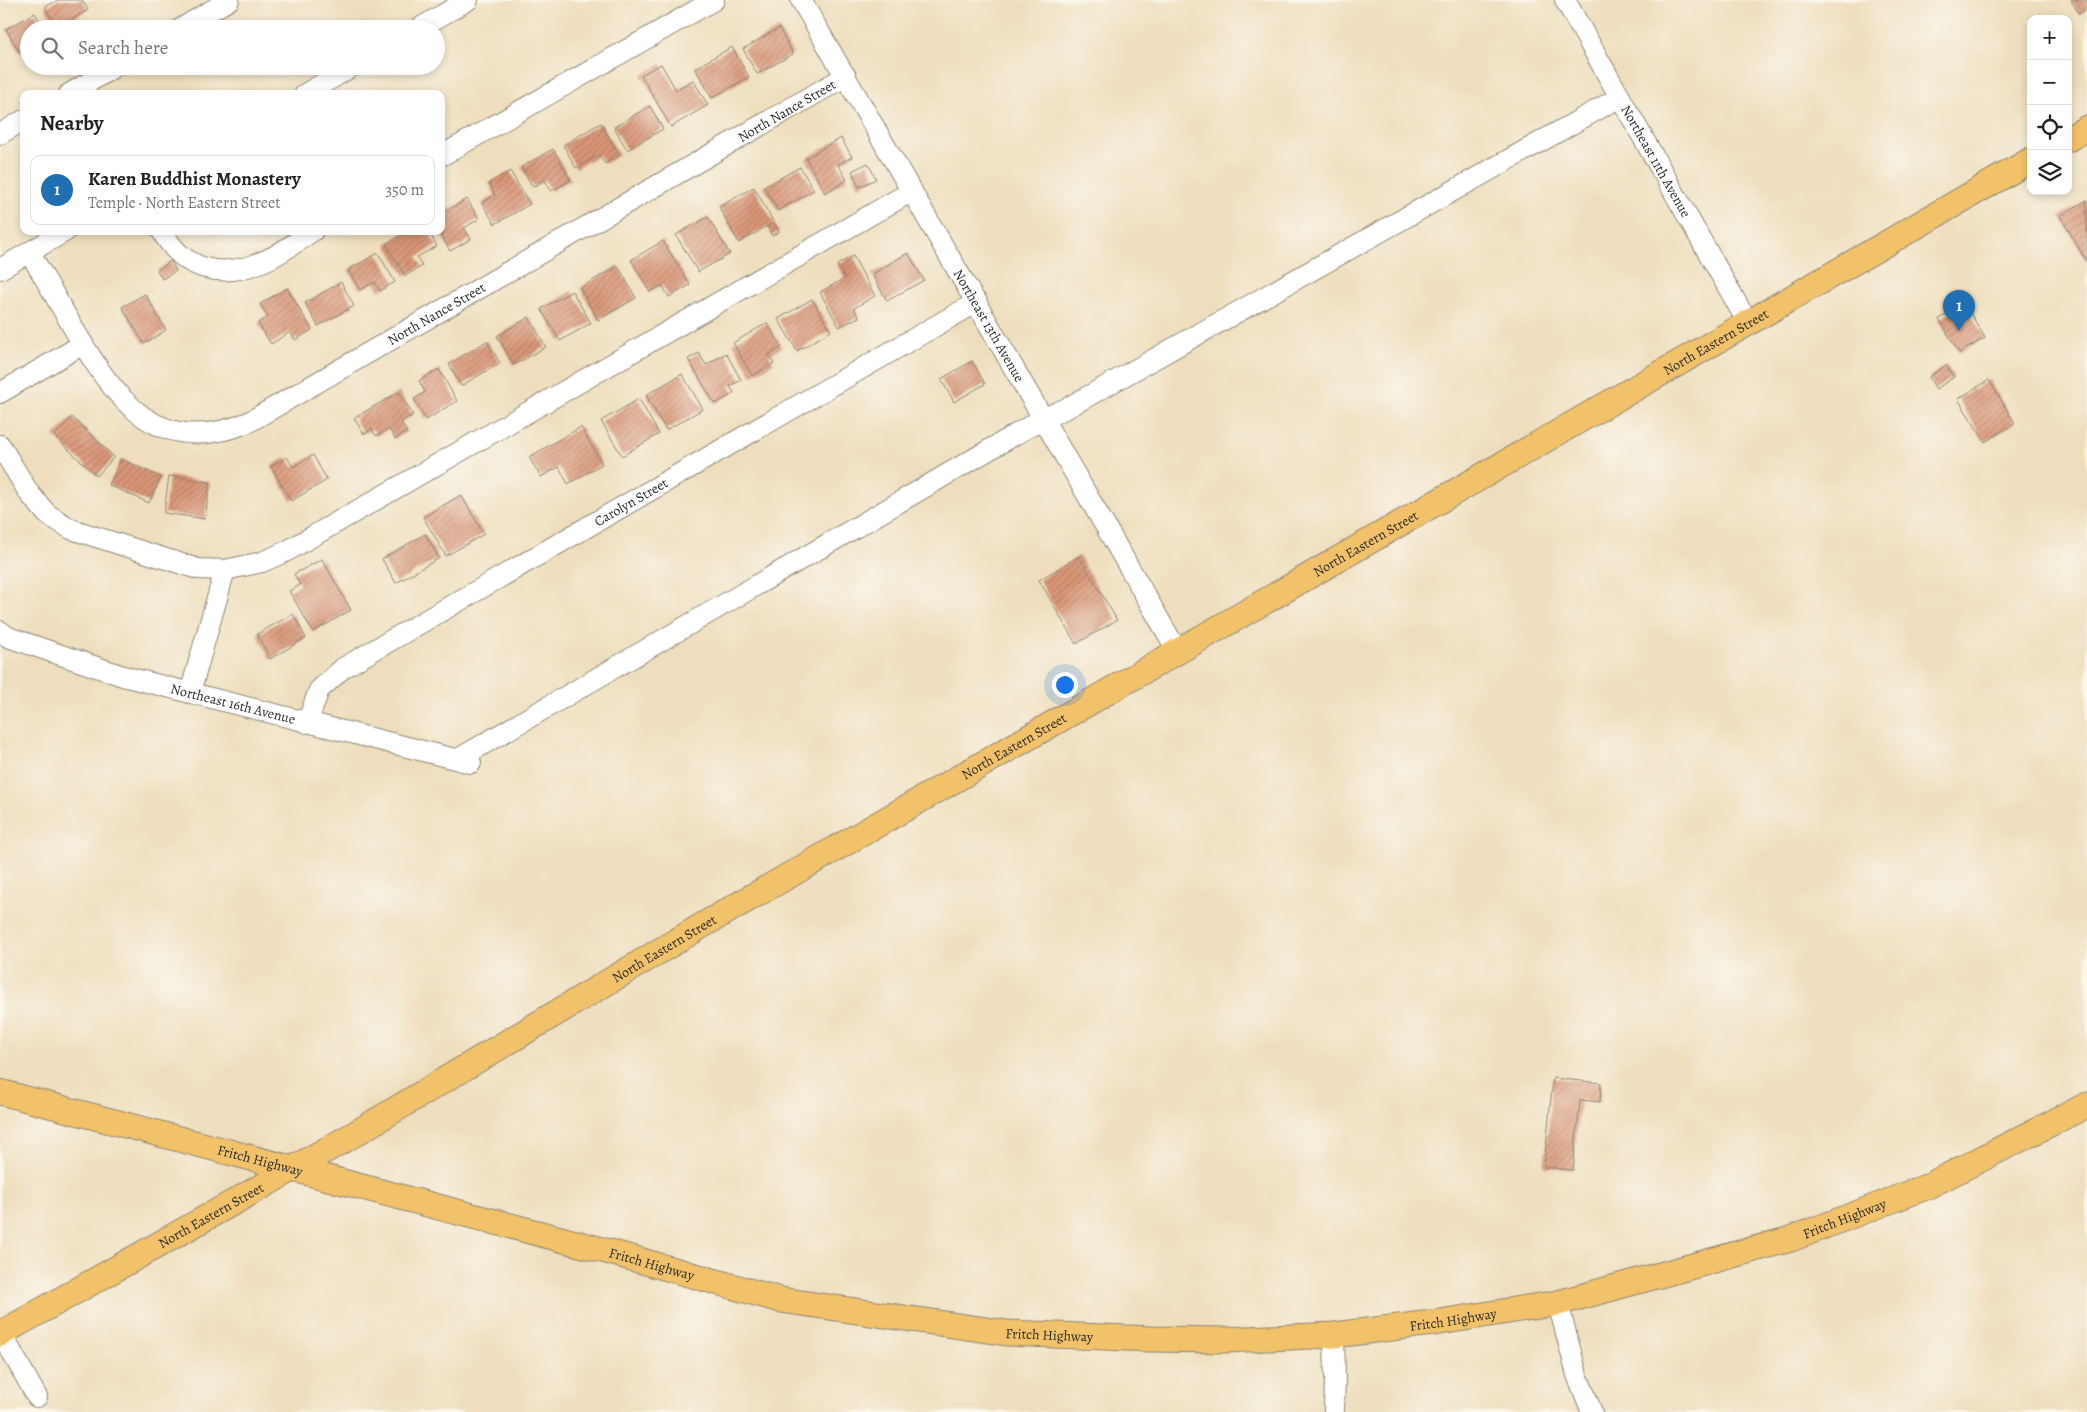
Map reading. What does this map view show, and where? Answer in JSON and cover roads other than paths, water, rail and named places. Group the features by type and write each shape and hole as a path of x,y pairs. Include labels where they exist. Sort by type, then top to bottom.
{"main road":[{"path":"2072,137 2087,128"},
{"name":"North Eastern Street","path":"1,1333 367,1127 703,925 2027,162"},
{"name":"Fritch Highway","path":"0,1092 610,1252 781,1300 1007,1332 1216,1340 1334,1335 1440,1322 1558,1303 1791,1239 1926,1187 2087,1106"}],"street":[{"path":"195,20 229,0"},
{"path":"434,20 468,0"},
{"path":"445,154 714,0"},
{"name":"Northeast 13th Avenue","path":"802,0 1178,652"},
{"name":"Northeast 11th Avenue","path":"1565,0 1748,323"},
{"path":"76,90 101,75"},
{"path":"312,90 338,75"},
{"name":"North Nance Street","path":"30,252 108,384 128,406 149,420 186,434 206,434 228,430 257,417 846,76"},
{"path":"1042,419 1068,408 1620,96"},
{"path":"0,134 20,122"},
{"path":"0,445 29,493 47,514 71,529 198,569 226,570 262,562 287,551 912,191"},
{"path":"0,270 59,235"},
{"path":"164,235 169,244 186,261 209,269 238,270 265,261 307,235"},
{"name":"Carolyn Street","path":"306,723 319,690 343,668 976,302"},
{"path":"0,394 83,344"},
{"name":"Northeast 16th Avenue","path":"0,631 8,637 124,676 306,723 465,761 1042,419"},
{"path":"190,693 226,570"},
{"path":"1558,1303 1577,1375 1592,1412"},
{"path":"1,1333 37,1397"},
{"path":"1334,1335 1334,1412"}],"place":[{"name":"Karen Buddhist Monastery","path":"1959,331"}]}
